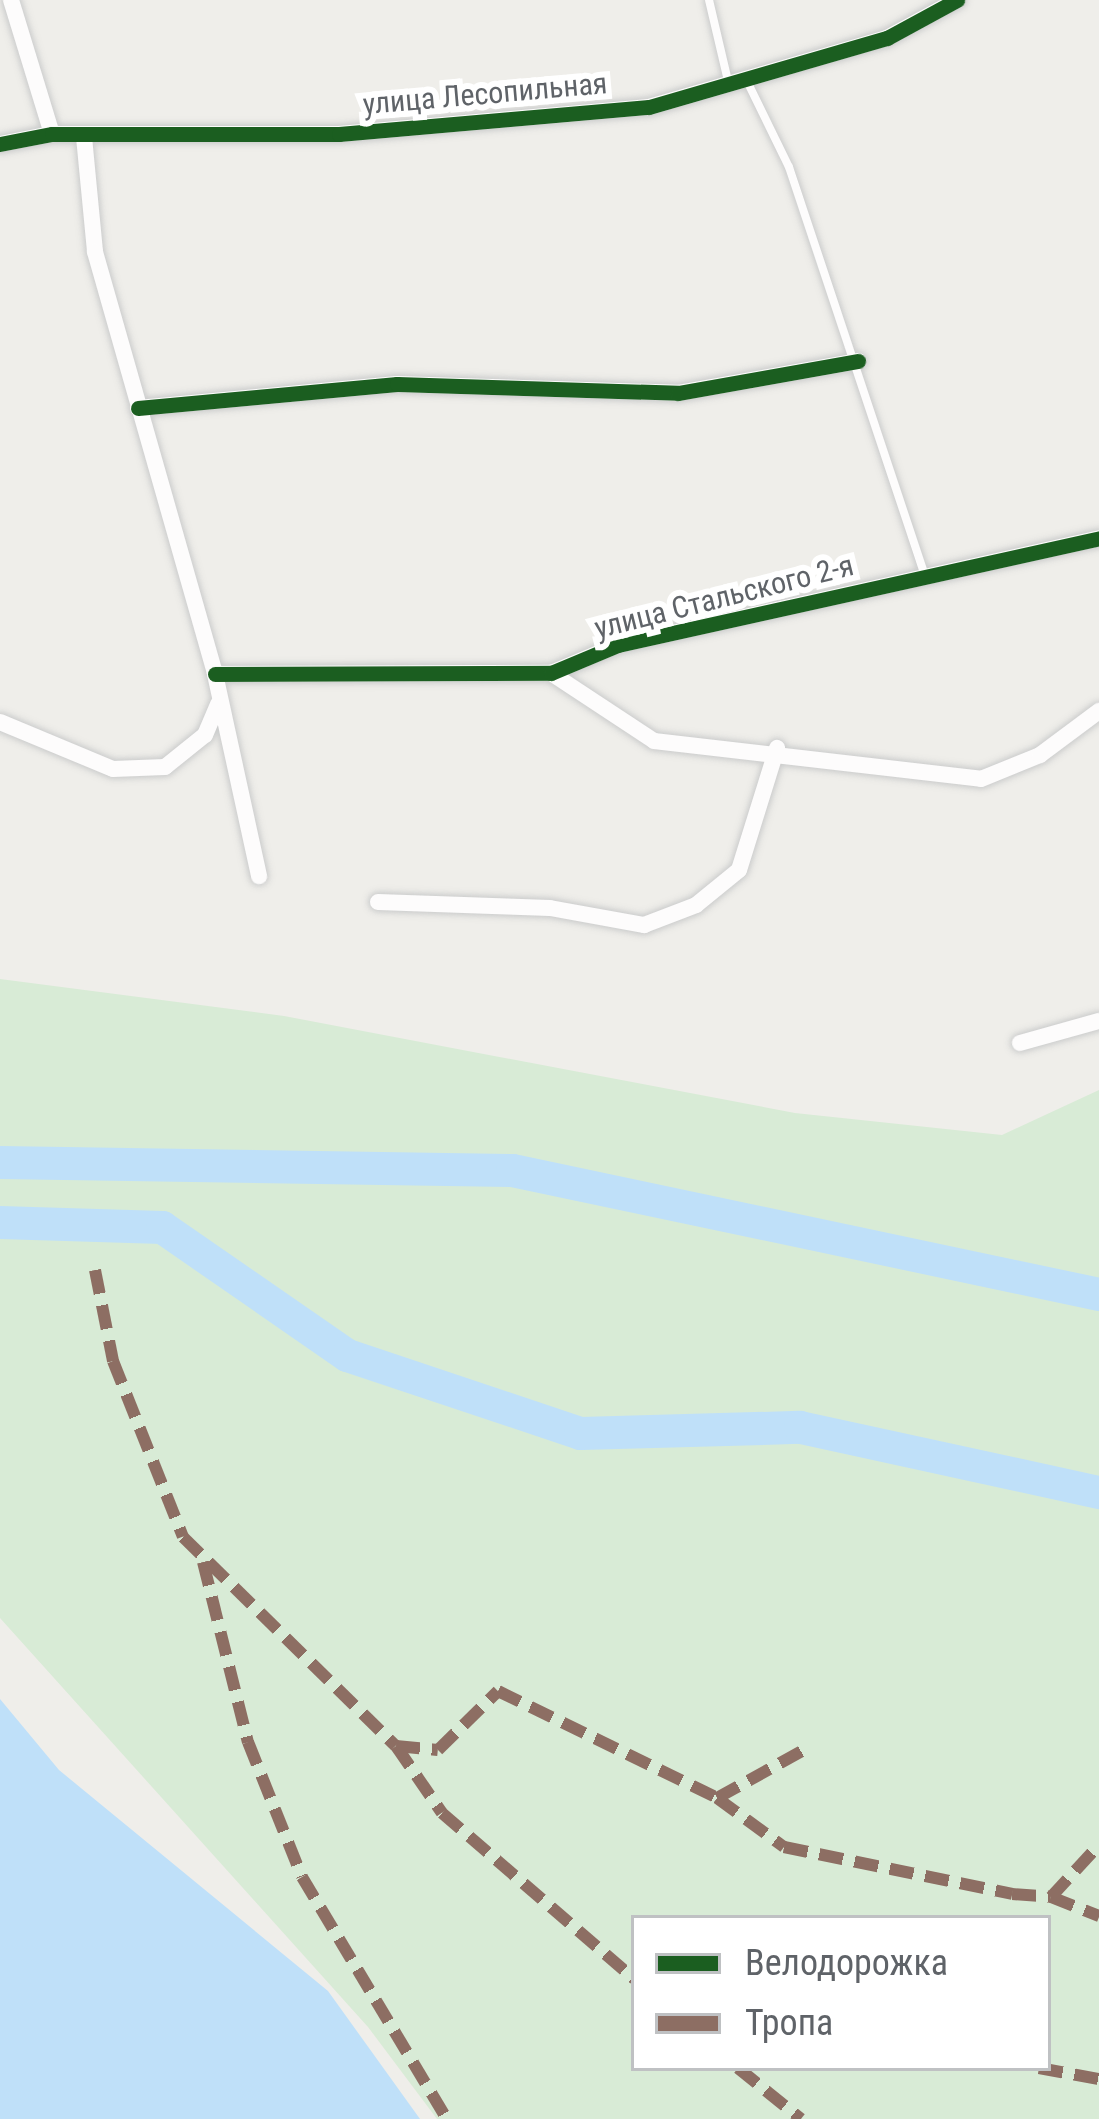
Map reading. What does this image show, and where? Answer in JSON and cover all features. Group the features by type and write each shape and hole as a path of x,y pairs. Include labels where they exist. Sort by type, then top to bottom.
{"street":[{"path":"11,0 7,28 52,134"},
{"name":"улица Лесопильная","path":"0,144 52,134 339,134 649,106 887,38 956,0"},
{"path":"84,137 95,252 215,674 259,876"},
{"path":"138,408 397,385 678,393 858,361"},
{"name":"улица Стальского 2-я","path":"215,674 551,673 618,645 1099,538"},
{"name":"улица Стальского 2-я","path":"551,673 654,741 777,748 981,779 1040,755 1099,711"},
{"path":"0,722 112,770 165,767 205,735 219,703"},
{"path":"378,902 662,918 739,870 777,748"},
{"path":"1021,1043 1099,1021"}],"lane":[{"path":"709,0 738,84 858,361 925,575"}],"green space":[{"path":"0,979 284,1016 795,1113 1002,1135 1099,1090 1099,2119 437,2119 368,2027 0,1618"}],"water":[{"path":"0,1699 59,1770 328,1991 420,2119 0,2119"}],"waterway":[{"path":"0,1162 512,1170 1099,1294"},
{"path":"0,1222 162,1227 347,1355 580,1433 800,1427 1099,1492"}],"marked path":[{"path":"95,1270 113,1361 183,1537 396,1746 442,1813 631,1976"},
{"path":"203,1562 248,1742 302,1877 447,2119"},
{"path":"396,1746 438,1750 498,1691 717,1798 802,1751"},
{"path":"717,1798 784,1847 1012,1894 1051,1897 1099,1845"},
{"path":"1051,1897 1099,1916"},
{"path":"1051,2070 1099,2079"},
{"path":"742,2071 801,2119"}],"cycle path":[{"path":"0,144 52,134 339,134 649,107 887,38 957,0"},
{"path":"138,408 397,384 678,393 858,361"},
{"path":"215,674 551,673 618,645 1099,538"}]}
